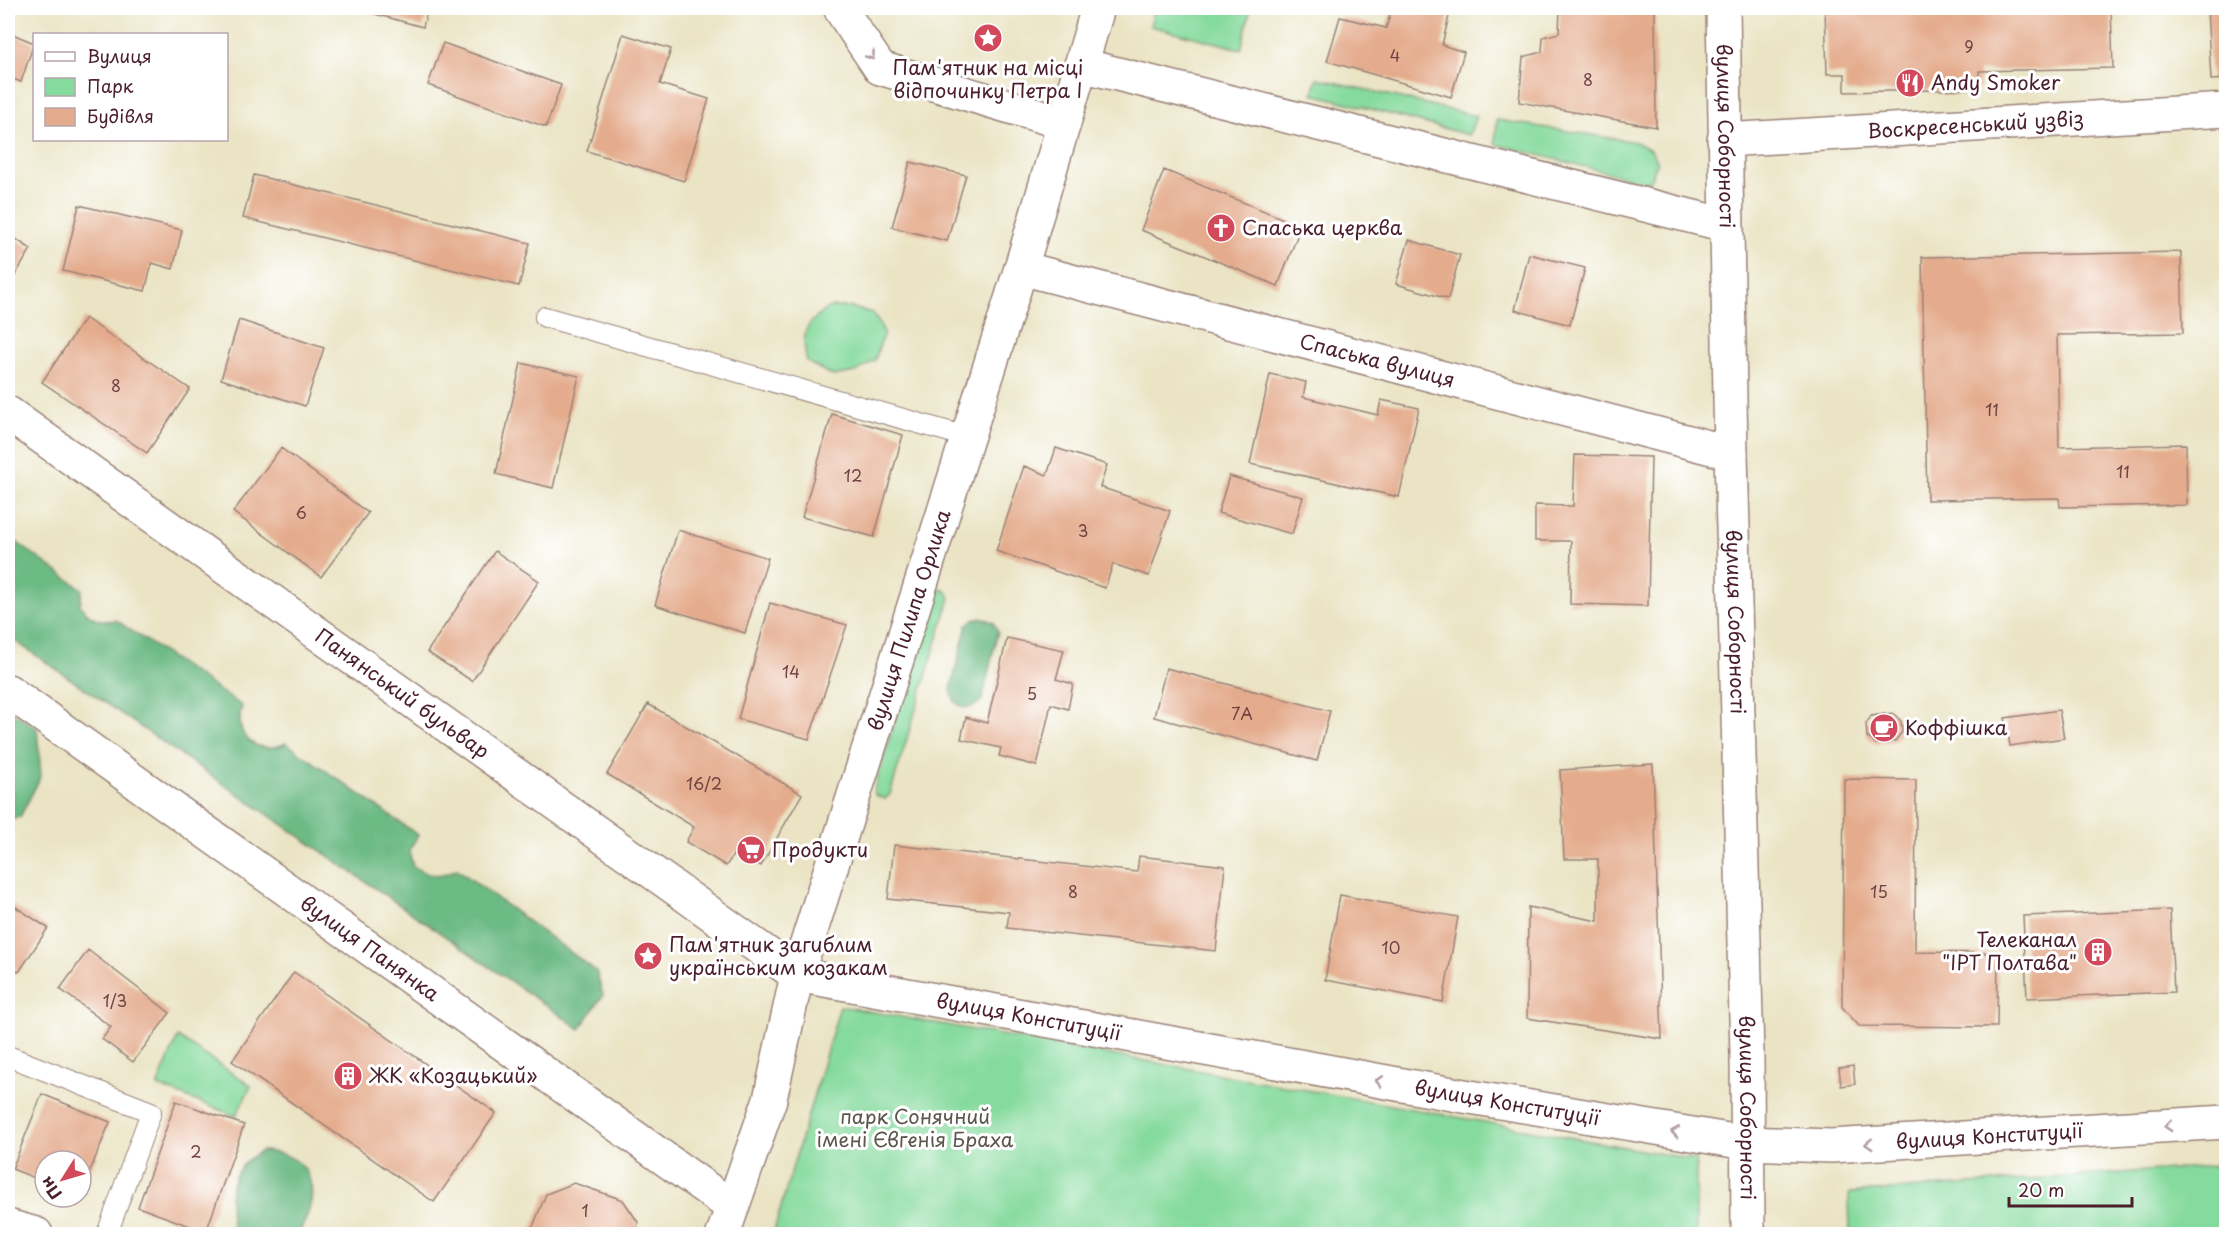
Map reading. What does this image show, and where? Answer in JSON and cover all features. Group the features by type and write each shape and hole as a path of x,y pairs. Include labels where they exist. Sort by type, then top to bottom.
{"street":[{"path":"839,8 880,68 1064,123"},
{"name":"вулиця Соборності","path":"1723,8 1731,453 1748,1056 1746,1143 1748,1234"},
{"name":"вулиця Пилипа Орлика","path":"727,1220 770,1099 797,975 1021,267 1081,65 1089,10"},
{"path":"1081,65 1726,225"},
{"name":"Воскресенський узвіз","path":"1724,140 2226,110"},
{"name":"Спаська вулиця","path":"1021,267 1731,453"},
{"name":"Панянський бульвар","path":"8,413 797,975"},
{"name":"вулиця Панянка","path":"8,691 727,1220"},
{"name":"вулиця Конституції","path":"797,975 1458,1095 1746,1143 1831,1146 2226,1122"},
{"path":"8,1226 36,1234"}],"lane":[{"path":"545,317 967,437"},
{"path":"8,1056 151,1112 107,1234"}],"green space":[{"path":"1155,8 1251,8 1241,49 1150,26"},
{"path":"1317,78 1476,116 1469,135 1313,94"},
{"path":"1497,120 1636,142 1651,150 1657,163 1651,179 1645,182 1495,144"},
{"path":"829,307 849,307 873,313 884,332 875,360 856,372 833,376 807,362 804,343 806,330 814,319"},
{"path":"8,536 82,589 80,605 91,616 105,621 116,620 242,706 241,727 244,735 250,741 257,746 266,747 276,747 286,743 418,835 409,851 413,866 435,875 457,869 596,971 603,995 580,1029 8,636"},
{"path":"942,589 950,598 890,794 885,799 875,795 874,789 935,592"},
{"path":"982,618 993,622 998,631 982,700 971,707 966,707 954,700 951,688 967,625 973,620"},
{"path":"8,709 37,729 41,776 20,817 8,819"},
{"name":"парк Сонячний імені Євгенія Браха","path":"840,1006 1696,1160 1696,1234 773,1234"},
{"path":"178,1037 251,1086 236,1116 157,1086"},
{"path":"262,1151 294,1159 309,1178 312,1191 310,1204 306,1219 298,1234 242,1234 232,1226 230,1203 233,1182 243,1165"},
{"path":"2226,1165 2226,1234 1850,1234 1849,1193"}],"building":[{"path":"353,8 428,8 423,27"},
{"path":"1392,8 1451,8 1442,45 1464,52 1451,97 1327,61 1340,17 1386,28"},
{"path":"1560,8 1655,8 1656,127 1519,102 1523,57 1542,52 1543,37 1559,33"},
{"path":"1825,8 2111,8 2113,68 1979,71 1979,89 1845,92 1845,74 1827,74"},
{"path":"2207,8 2226,8 2226,79 2211,80"},
{"path":"8,32 33,43 33,46 21,82 8,77"},
{"path":"623,34 671,49 660,84 709,99 684,181 587,151"},
{"path":"443,43 561,85 546,127 428,85"},
{"path":"910,162 966,175 947,241 892,227"},
{"name":"Спаська церква","path":"1164,170 1301,226 1278,286 1141,230"},
{"path":"254,175 530,243 519,286 243,218"},
{"path":"79,205 182,230 173,269 152,263 145,291 63,271"},
{"path":"8,234 31,249 8,287"},
{"path":"1409,240 1460,255 1448,299 1396,284"},
{"path":"2181,252 2183,333 2057,335 2059,447 2186,444 2187,505 2060,507 2059,498 1927,500 1922,257"},
{"path":"1529,254 1585,268 1570,325 1515,310"},
{"path":"85,318 190,389 147,453 42,382"},
{"path":"239,320 324,348 305,406 221,379"},
{"path":"521,363 579,376 553,488 496,474"},
{"path":"1270,374 1306,382 1303,397 1378,415 1381,400 1419,408 1399,497 1250,464"},
{"path":"832,414 903,435 874,537 802,517"},
{"path":"281,448 368,513 321,577 233,512"},
{"path":"1056,448 1107,465 1100,487 1170,511 1149,576 1113,564 1105,588 996,551 1024,466 1047,475"},
{"path":"1575,455 1651,457 1648,606 1570,604 1571,541 1535,541 1535,505 1573,506"},
{"path":"1229,476 1303,497 1292,534 1218,513"},
{"path":"678,530 768,558 745,633 655,605"},
{"path":"495,551 539,581 472,681 427,652"},
{"path":"770,603 847,625 809,739 738,719"},
{"path":"1007,638 1064,650 1056,679 1073,684 1068,709 1051,704 1037,766 999,756 1001,748 961,739 966,717 987,723"},
{"path":"1166,668 1330,711 1317,761 1154,717"},
{"path":"648,704 802,794 761,866 736,851 726,866 686,842 694,827 607,774"},
{"path":"2059,710 2064,738 2010,746 2005,718"},
{"name":"Коффішка","path":"1893,713 1901,721 1902,732 1895,741 1876,744 1867,737 1866,724 1871,716"},
{"path":"1653,764 1662,1039 1527,1018 1528,907 1598,921 1598,859 1564,859 1560,770"},
{"path":"1844,779 1916,780 1915,952 1998,953 1997,1027 1859,1026 1842,1007"},
{"path":"894,845 1137,872 1139,856 1225,866 1216,951 1007,928 1009,912 888,899"},
{"path":"1340,895 1458,917 1443,1002 1325,980"},
{"path":"8,902 48,928 19,972 8,964"},
{"name":"Телеканал \"ІРТ Полтава\"","path":"2170,910 2174,992 2027,998 2023,916"},
{"path":"88,950 170,1013 133,1062 102,1039 111,1027 60,989"},
{"name":"ЖК «Козацький»","path":"294,972 496,1113 434,1202 232,1061"},
{"path":"1853,1066 1855,1084 1841,1086 1839,1068"},
{"path":"42,1094 110,1122 93,1164 93,1149 33,1149 33,1177 12,1169"},
{"path":"176,1101 244,1125 206,1232 138,1207"},
{"path":"574,1183 623,1200 638,1222 636,1234 530,1234 546,1194"}],"place":[{"name":"Пам'ятник на місці відпочинку Петра I","path":"988,38"},
{"name":"Andy Smoker","path":"1910,83"},
{"name":"Спаська церква","path":"1221,228"},
{"name":"Коффішка","path":"1884,728"},
{"name":"Продукти","path":"751,850"},
{"name":"Телеканал \"ІРТ Полтава\"","path":"2098,952"},
{"name":"Пам'ятник загиблим українським козакам","path":"648,956"},
{"name":"ЖК «Козацький»","path":"348,1076"}]}
